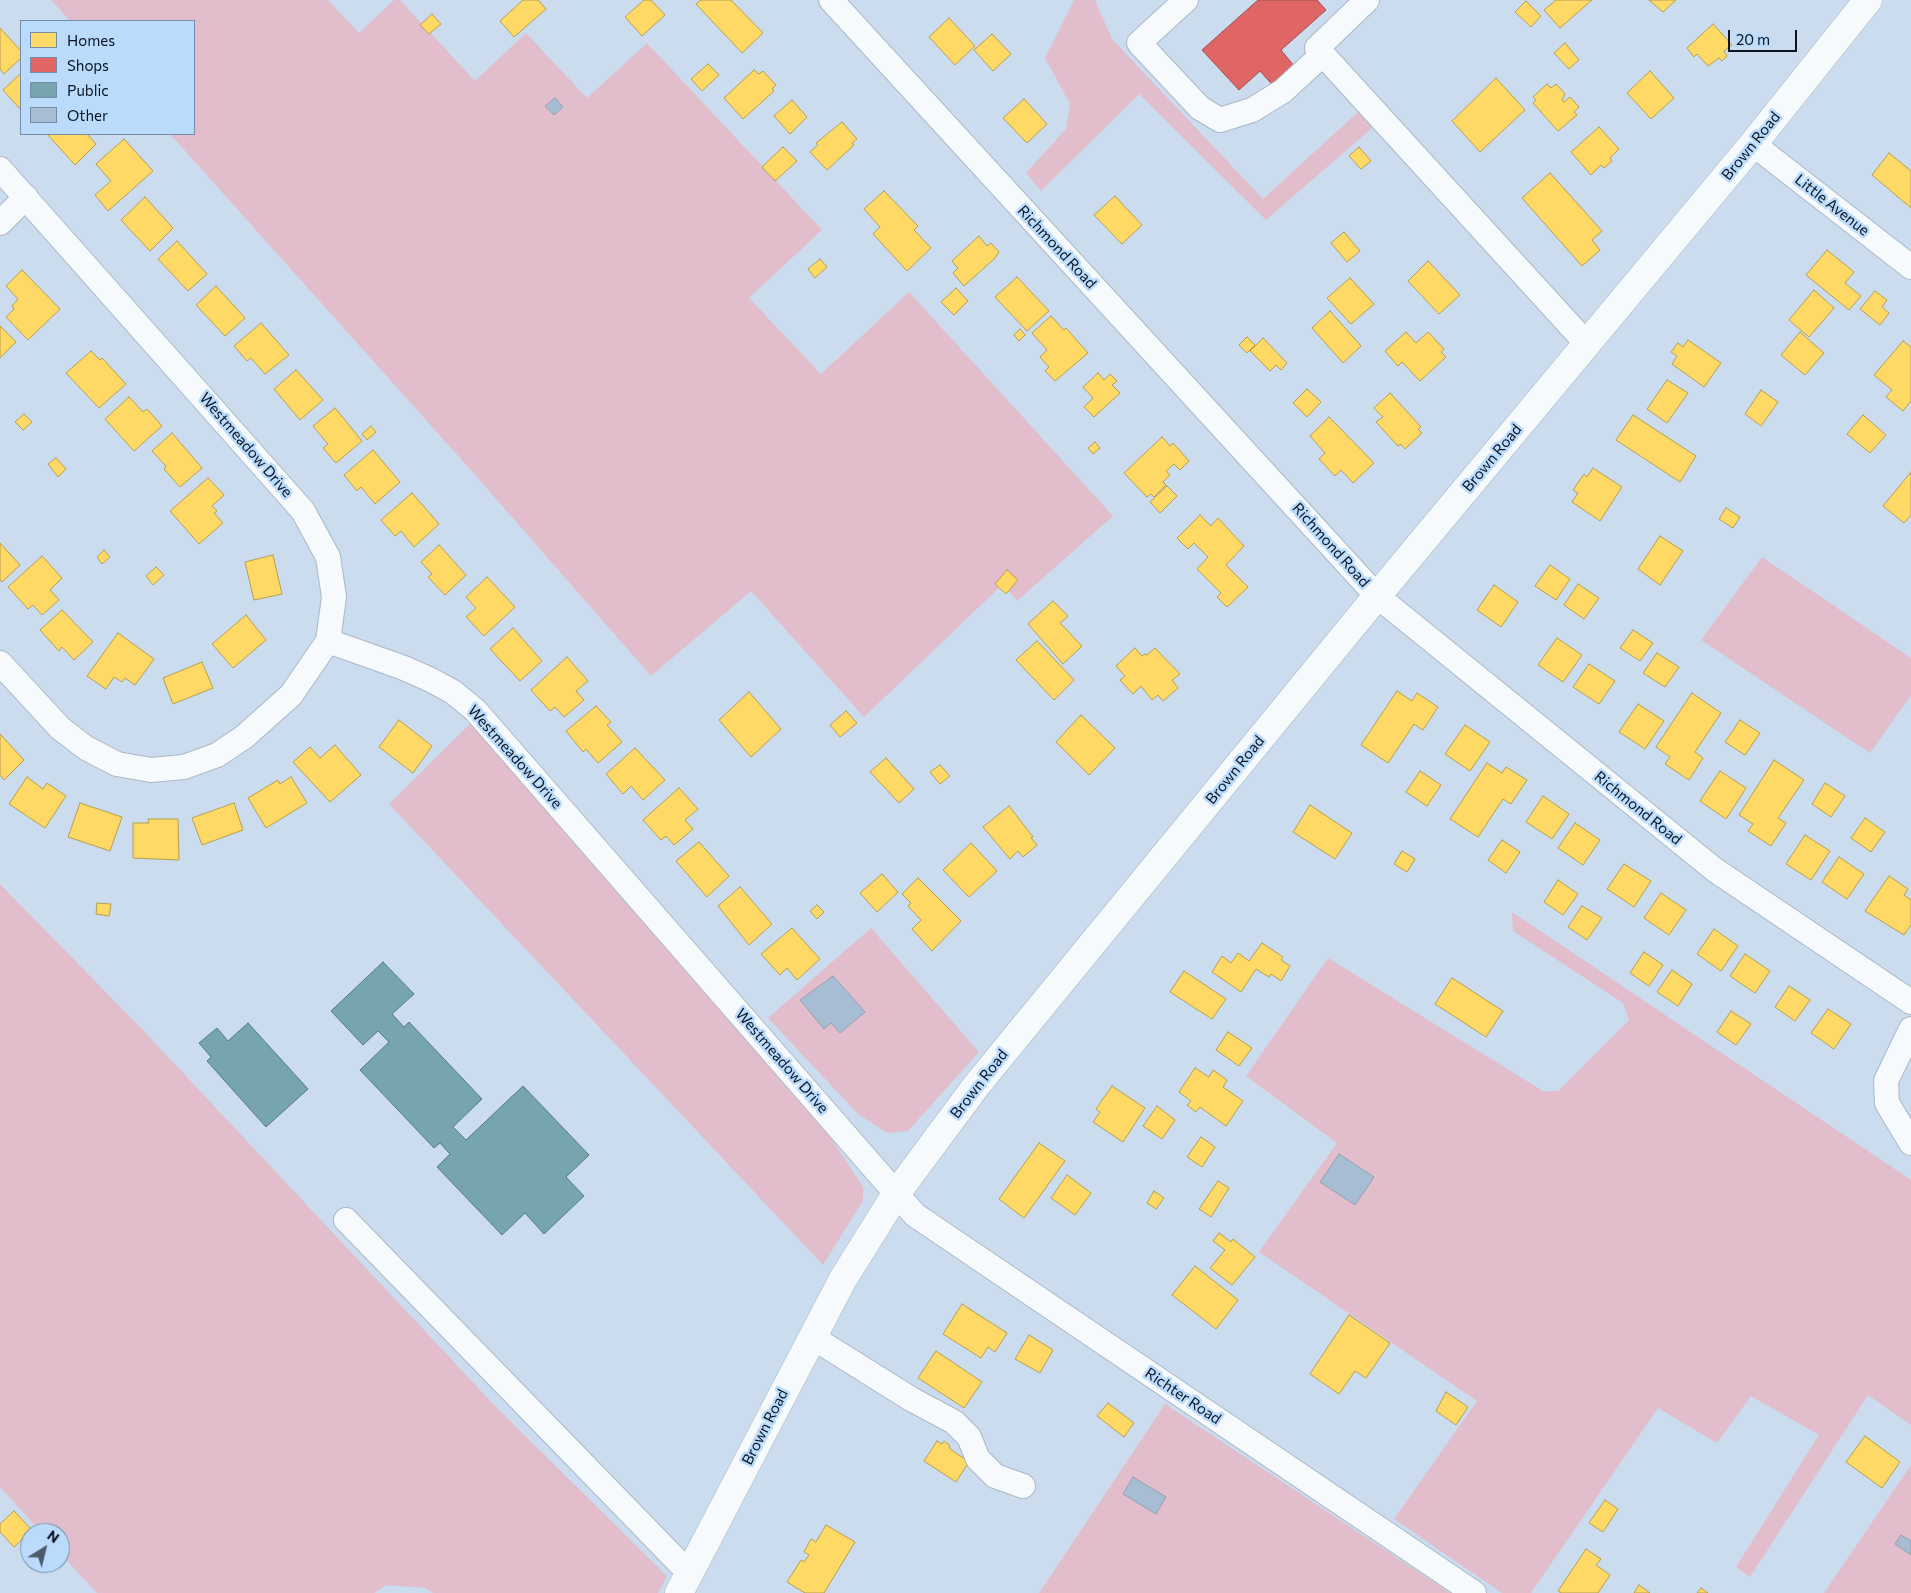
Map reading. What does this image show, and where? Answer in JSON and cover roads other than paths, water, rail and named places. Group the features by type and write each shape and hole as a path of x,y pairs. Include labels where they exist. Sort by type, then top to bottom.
{"main road":[{"name":"Brown Road","path":"684,1583 843,1280 896,1194 995,1062 1377,596 1753,144 1868,0"}],"street":[{"name":"Richmond Road","path":"831,0 1377,596 1715,870 1911,1002"},
{"path":"1186,0 1139,43 1200,108 1220,120 1252,110 1283,91 1323,54"},
{"path":"1367,0 1318,48 1587,344"},
{"name":"Little Avenue","path":"1753,144 1911,267"},
{"name":"Westmeadow Drive","path":"0,168 303,511 328,558 334,597 328,641 404,668 431,680 453,692 475,710 896,1194"},
{"path":"0,223 26,198"},
{"path":"0,663 60,728 86,748 117,764 151,770 184,768 217,755 244,737 291,695 328,641"},
{"path":"1911,1029 1886,1081 1887,1103 1911,1143"},
{"name":"Richter Road","path":"896,1194 924,1220 1474,1593"},
{"path":"346,1220 684,1583"},
{"path":"812,1337 911,1399 954,1422 969,1437 978,1459 996,1476 1023,1486"}]}
